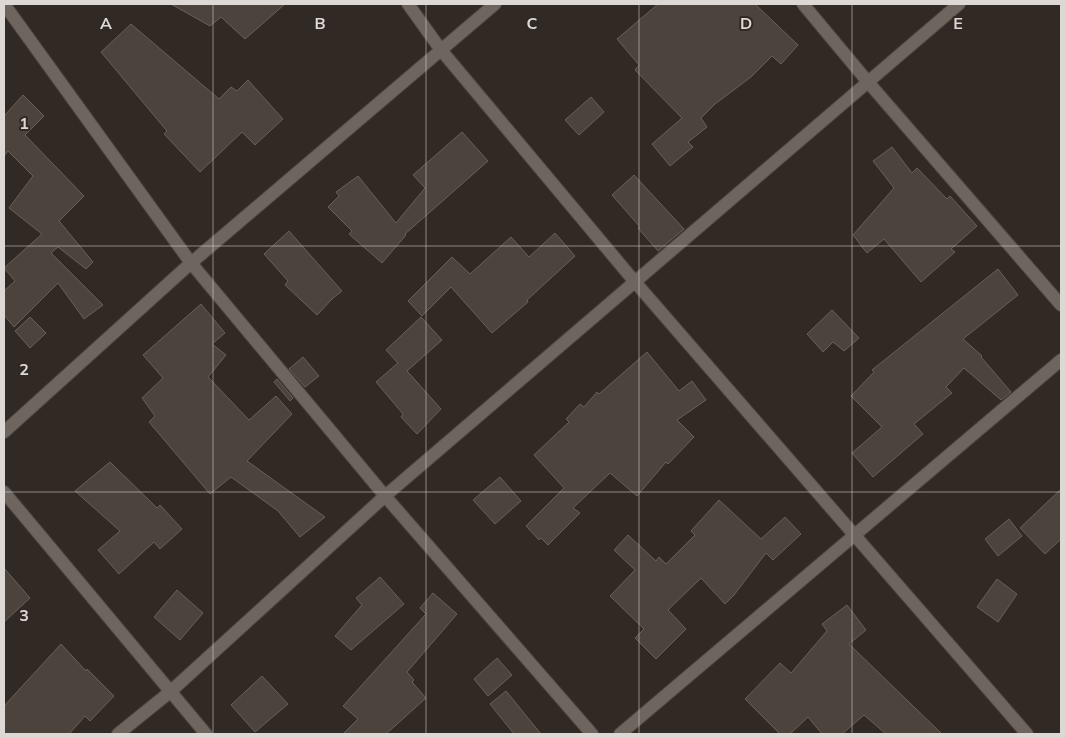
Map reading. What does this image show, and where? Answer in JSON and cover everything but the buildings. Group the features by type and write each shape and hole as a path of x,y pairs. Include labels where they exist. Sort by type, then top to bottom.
{"street":[{"path":"4,4 191,263 385,496 592,734"},
{"path":"408,4 441,50 634,282 1027,734"},
{"path":"4,432 191,263 495,4"},
{"path":"804,4 868,82 1061,305"},
{"path":"118,734 170,692 385,496 959,4"},
{"path":"620,734 1061,360"},
{"path":"4,492 206,734"}]}
